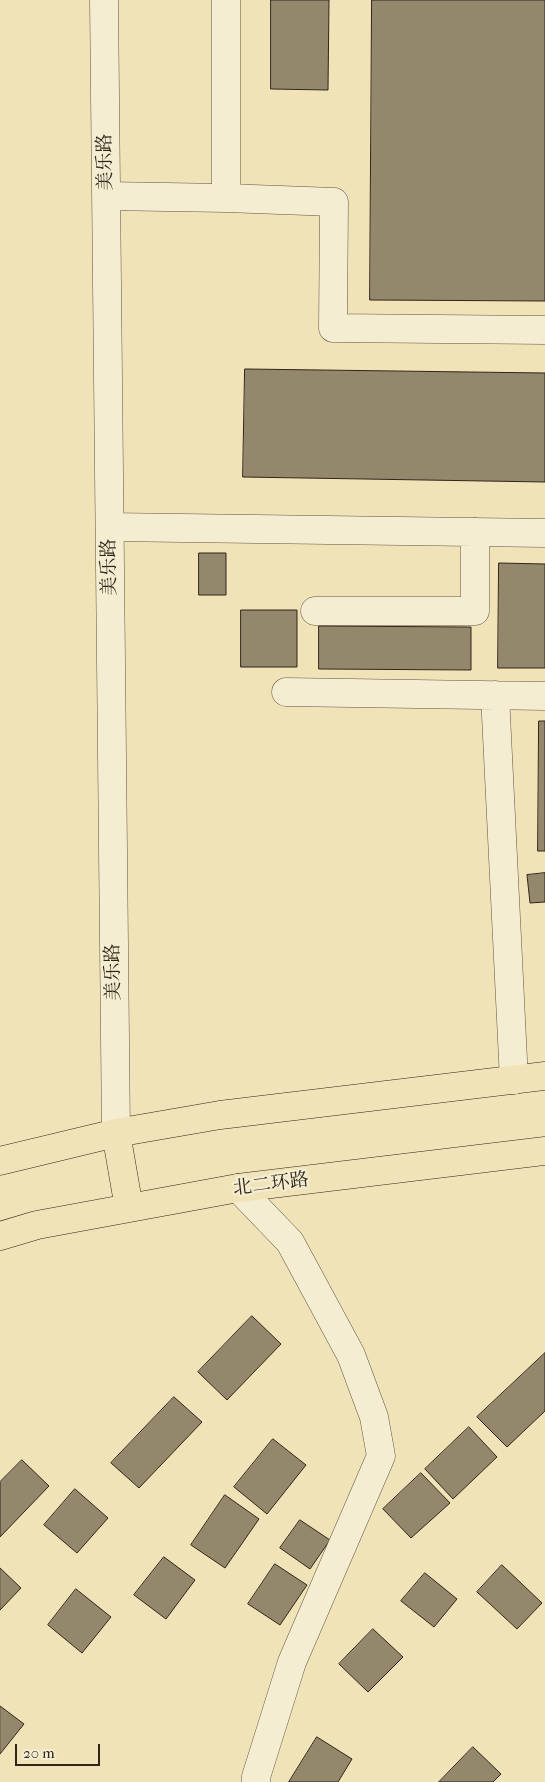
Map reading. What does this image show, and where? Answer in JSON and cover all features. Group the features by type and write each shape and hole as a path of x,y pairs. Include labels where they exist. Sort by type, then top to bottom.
{"main road":[{"path":"0,1161 116,1133 220,1114 545,1076"},
{"path":"116,1133 129,1208"},
{"name":"北二环路","path":"0,1236 37,1225 238,1188 545,1151"}],"street":[{"name":"美乐路","path":"104,0 116,1133"},
{"path":"226,0 226,198"},
{"path":"106,196 334,202 333,328 545,330"},
{"path":"110,528 545,533"},
{"path":"315,611 475,611 475,532"},
{"path":"286,692 545,696"},
{"path":"495,695 514,1080"},
{"path":"238,1188 290,1242 351,1355 374,1417 381,1456 292,1662 256,1776 256,1782"}],"building":[{"path":"271,0 329,0 328,90 271,89"},
{"path":"372,0 545,0 545,301 370,300"},
{"path":"245,369 545,373 545,482 243,477"},
{"path":"199,553 226,553 226,595 199,595"},
{"path":"499,563 545,564 545,668 498,668"},
{"path":"241,610 297,610 297,667 241,667"},
{"path":"319,626 471,627 471,670 319,669"},
{"path":"539,721 545,721 545,851 538,851"},
{"path":"545,873 545,902 530,903 527,875"},
{"path":"252,1316 281,1344 227,1400 198,1372"},
{"path":"545,1353 545,1411 507,1447 477,1417"},
{"path":"174,1397 202,1422 139,1488 111,1463"},
{"path":"469,1427 497,1457 453,1499 425,1469"},
{"path":"273,1439 306,1465 267,1514 234,1487"},
{"path":"22,1460 49,1486 0,1537 0,1482"},
{"path":"421,1473 450,1503 411,1538 383,1509"},
{"path":"75,1489 108,1518 77,1553 44,1525"},
{"path":"225,1495 259,1519 225,1568 191,1545"},
{"path":"300,1520 330,1540 310,1569 280,1548"},
{"path":"164,1557 195,1580 166,1619 134,1595"},
{"path":"275,1564 307,1585 280,1625 248,1604"},
{"path":"502,1565 542,1603 517,1629 477,1592"},
{"path":"0,1568 21,1588 0,1610"},
{"path":"425,1573 457,1599 434,1627 401,1601"},
{"path":"76,1589 111,1617 82,1653 48,1625"},
{"path":"373,1629 403,1657 368,1692 339,1664"},
{"path":"0,1706 24,1724 0,1754"},
{"path":"317,1737 352,1759 338,1782 289,1782"},
{"path":"473,1747 501,1774 493,1782 439,1782"}]}
